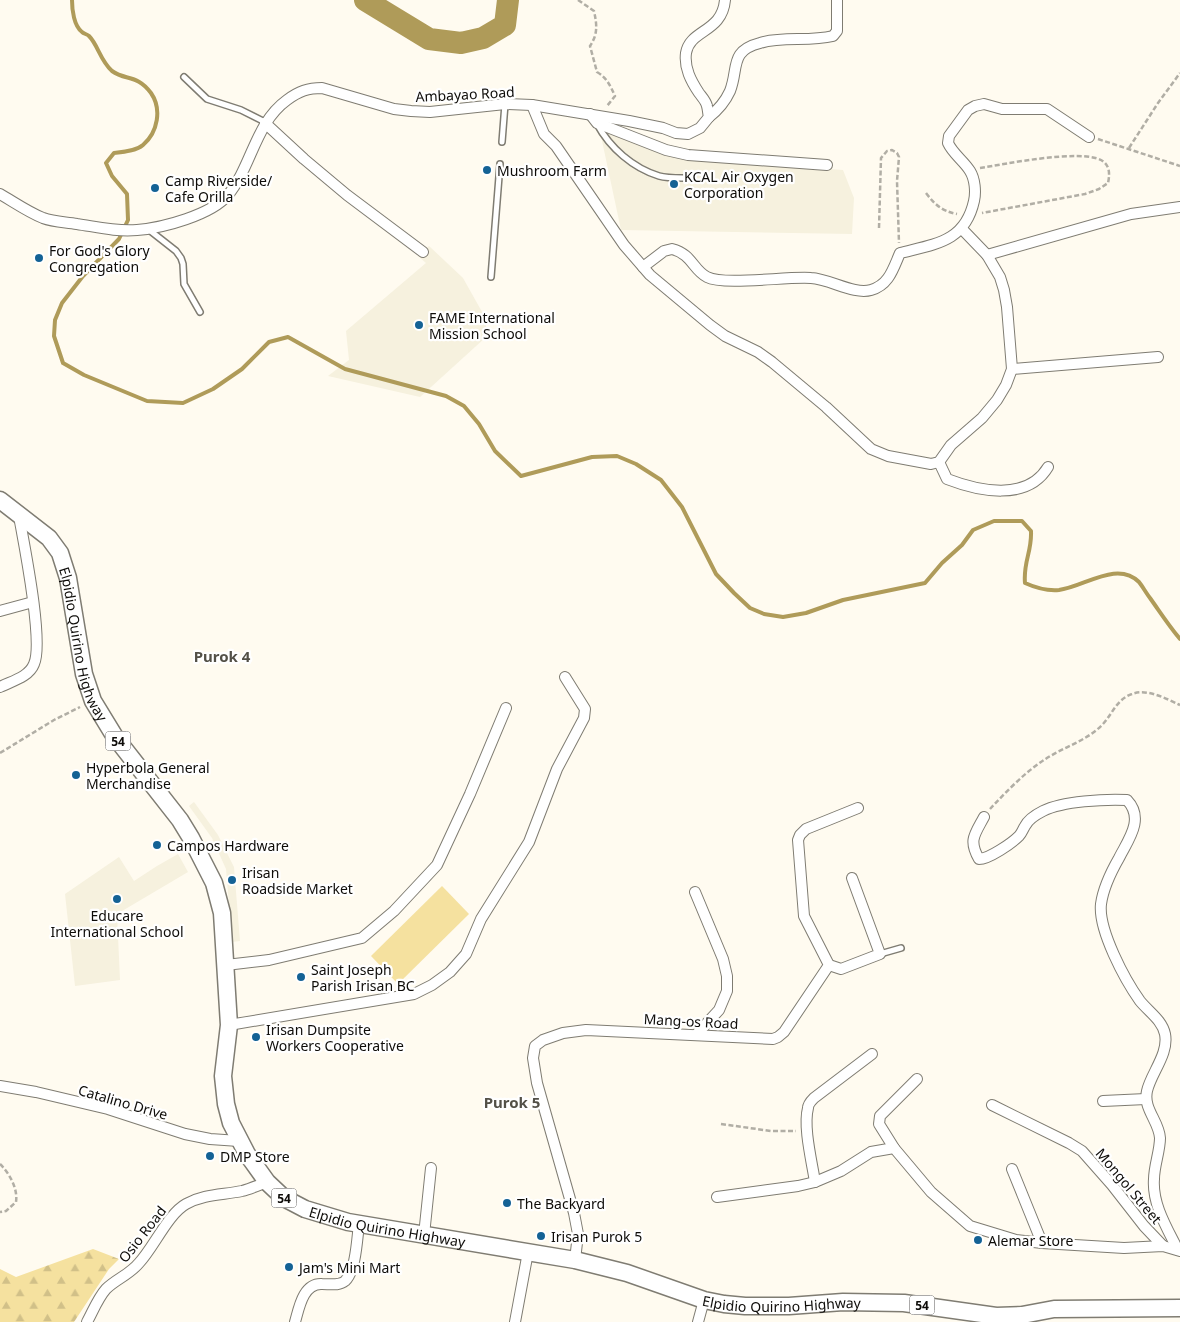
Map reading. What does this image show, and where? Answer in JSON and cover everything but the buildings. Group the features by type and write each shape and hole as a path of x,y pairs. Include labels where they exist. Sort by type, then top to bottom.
{"highway":[{"name":"Elpidio Quirino Highway","path":"0,500 50,538 60,553 68,578 84,674 93,701 115,737 180,820 199,852 214,883 222,913 226,965 229,1025 223,1076 231,1123 239,1141 255,1167 284,1198 305,1209 359,1224 575,1260 627,1273 704,1300 745,1306 789,1306 843,1302 904,1303 996,1316 1022,1315 1054,1309 1180,1308"}],"street":[{"path":"725,0 720,18 695,38 689,45 686,54 688,73 707,104 708,117 720,109 730,90 738,57 743,51 761,42 832,36 835,34 837,27 837,0"},
{"name":"Ambayao Road","path":"0,194 44,218 115,230 136,230 169,224 212,208 226,197 239,180 265,122 276,108 297,93 310,88 322,88 394,109 430,112 505,104 532,105 629,121 663,128 676,133 688,134 700,128 708,117"},
{"path":"643,267 664,251 672,249 684,254 708,278 736,280 812,278 832,281 855,291 868,291 879,287 890,276 900,253 939,243 950,238 962,229 971,214 975,196 970,170 948,143 949,136 968,110 984,104 1002,109 1047,109 1088,137"},
{"path":"532,105 544,134 556,146 619,238 643,267 710,325 725,336 758,352 772,362 826,407 870,448 888,456 931,464 940,462 951,446 982,418 997,400 1006,385 1012,369 1004,290 1000,277 987,255 962,229"},
{"path":"590,114 597,123 666,150 688,155 827,165"},
{"path":"265,122 304,159 347,195 423,252"},
{"path":"987,255 1131,214 1180,207"},
{"path":"1012,369 1158,357"},
{"path":"940,462 947,479 967,487 996,491 1025,487 1042,477 1048,467"},
{"path":"0,686 28,673 35,664 38,648 33,602 19,516"},
{"path":"0,611 33,602"},
{"path":"229,1025 414,994 432,985 450,972 466,954 481,919 529,842 557,769 584,718 585,709 566,677"},
{"path":"226,965 268,960 362,938 394,911 437,865 470,794 506,708"},
{"path":"984,817 972,840 974,850 979,859 983,859 1002,849 1020,835 1026,823 1042,811 1067,803 1115,800 1127,800 1133,806 1135,823 1132,836 1119,857 1105,889 1101,912 1104,933 1121,968 1140,1001 1162,1026 1166,1036 1159,1062 1147,1090 1146,1098 1160,1138 1154,1192 1163,1220 1179,1250"},
{"path":"852,878 880,954 841,969 828,965 804,916 798,840 806,829 858,808"},
{"path":"695,892 723,958 727,976 727,991 718,1010 696,1035"},
{"name":"Mang-os Road","path":"575,1260 578,1234 574,1213 537,1083 533,1058 536,1046 543,1040 563,1032 586,1030 773,1039 784,1032 828,965"},
{"path":"815,1182 808,1131 808,1106 814,1098 872,1054"},
{"path":"917,1079 880,1116 879,1124 894,1148 932,1192 970,1226 1016,1240 1042,1243 1124,1248 1164,1246 1179,1250"},
{"name":"Catalino Drive","path":"0,1086 36,1092 108,1110 185,1134 210,1139 239,1141"},
{"path":"1103,1101 1146,1098"},
{"name":"Mongol Street","path":"992,1105 1082,1151 1144,1226 1164,1246"},
{"path":"717,1198 815,1182 841,1171 871,1152 894,1148"},
{"path":"424,1235 431,1168"},
{"path":"1012,1169 1042,1243"},
{"name":"Osio Road","path":"87,1322 106,1290 139,1264 164,1227 185,1204 202,1197 243,1191 267,1182"},
{"path":"295,1322 301,1300 313,1286 320,1283 341,1284 346,1280 352,1269 359,1224"},
{"path":"515,1322 528,1252"},
{"path":"698,1322 704,1300"}],"lane":[{"path":"184,77 207,99 241,110 265,122"},
{"path":"502,142 505,104"},
{"path":"597,123 605,139 632,164 660,176 683,178"},
{"path":"491,277 500,164"},
{"path":"148,228 176,251 181,258 184,264 184,284 200,312"},
{"path":"880,954 901,948"}],"path":[{"path":"578,0 594,11 597,24 596,37 590,46 593,61 597,72 603,75 609,82 614,96 608,106 590,114"},
{"path":"1129,148 1180,72"},
{"path":"1088,137 1129,148 1180,166"},
{"path":"878,228 881,158 887,151 892,150 899,157 897,181 900,253"},
{"path":"926,194 934,204 945,212 958,215 971,214 1085,194 1099,189 1108,183 1110,175 1108,166 1100,159 1085,156 1062,156 970,170"},
{"path":"984,817 1007,791 1044,760 1087,737 1104,723 1117,703 1132,693 1158,696 1180,705"},
{"path":"0,753 54,720 93,701"},
{"path":"721,1124 771,1131 808,1131"},
{"path":"0,1164 5,1169 17,1192 16,1202 6,1211 0,1212"}],"shaded area":[{"path":"598,122 677,157 843,170 854,198 852,234 621,230"},
{"name":"FAME International Mission School","path":"429,246 463,278 486,319 486,337 420,397 328,376 349,360 346,331 426,263 418,256"},
{"name":"Irisan Roadside Market","path":"194,802 218,835 234,867 240,941 232,942 226,869 212,838 189,806"},
{"path":"178,854 188,872 117,914 120,980 75,986 65,894 119,857 134,881"}],"green space":[{"path":"442,886 469,914 398,984 371,956"},
{"path":"93,1249 119,1259 109,1269 74,1322 0,1322 0,1269 16,1277"}],"waterway":[{"path":"72,0 74,18 79,29 92,40 112,71 136,80 146,87 154,99 157,120 152,134 143,145 133,150 114,153 106,163 112,176 127,194 128,220 119,239 83,276 62,303 55,320 54,336 63,363 84,375 147,401 183,403 213,389 242,369 269,342 288,337 345,369 446,396 464,406 479,424 495,451 521,476 592,457 617,456 636,464 661,480 682,507 716,574 750,608 764,614 783,617 806,613 843,600 925,583 942,563 962,545 973,530 994,521 1022,521 1031,531 1025,569 1025,583 1042,589 1059,590 1111,574 1130,576 1139,582 1180,639"},
{"path":"365,0 429,39 461,43 483,38 505,25 508,0"}],"place":[{"name":"Mushroom Farm","path":"487,170"},
{"name":"KCAL Air Oxygen Corporation","path":"674,184"},
{"name":"Camp Riverside/ Cafe Orilla","path":"155,188"},
{"name":"For God's Glory Congregation","path":"39,258"},
{"name":"FAME International Mission School","path":"419,325"},
{"name":"Hyperbola General Merchandise","path":"76,775"},
{"name":"Campos Hardware","path":"157,845"},
{"name":"Irisan Roadside Market","path":"232,880"},
{"name":"Educare International School","path":"117,899"},
{"name":"Saint Joseph Parish Irisan BC","path":"301,977"},
{"name":"Irisan Dumpsite Workers Cooperative","path":"256,1037"},
{"name":"DMP Store","path":"210,1156"},
{"name":"The Backyard","path":"507,1203"},
{"name":"Irisan Purok 5","path":"541,1236"},
{"name":"Alemar Store","path":"978,1240"},
{"name":"Jam's Mini Mart","path":"289,1267"}],"district":[{"name":"Purok 4","path":"222,656"},
{"name":"Purok 5","path":"512,1102"}]}
